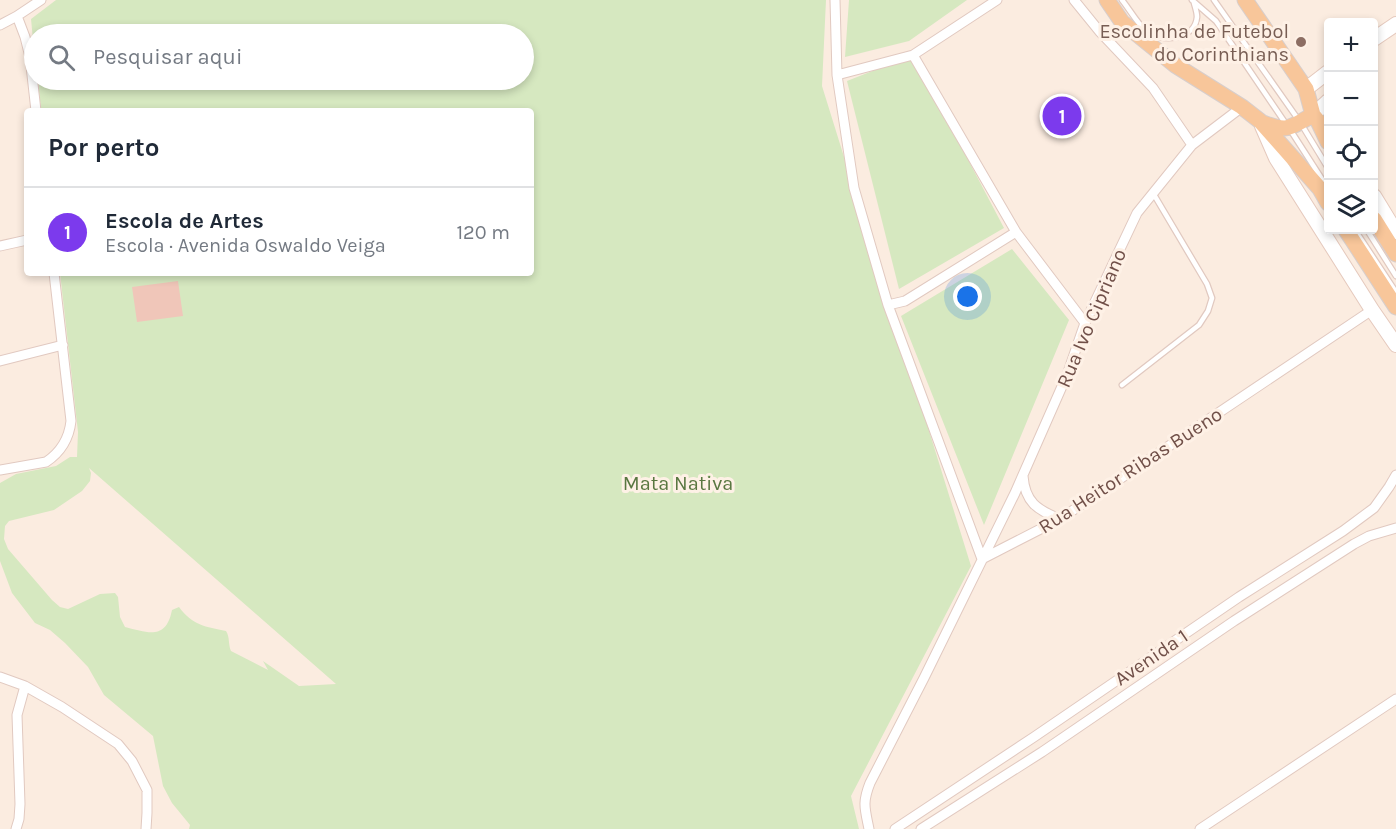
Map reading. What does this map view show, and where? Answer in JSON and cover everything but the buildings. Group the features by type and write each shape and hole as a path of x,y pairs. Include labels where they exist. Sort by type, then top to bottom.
{"main road":[{"path":"1107,0 1122,22 1175,65 1260,121 1324,195"},
{"path":"1245,0 1306,89 1310,123 1324,137"},
{"path":"1260,121 1281,129 1310,123"},
{"path":"1378,225 1396,254"},
{"path":"1349,234 1396,307"}],"street":[{"path":"0,25 41,0"},
{"path":"835,0 837,75 854,188 888,306 982,559 864,797 869,829"},
{"path":"837,75 913,55 997,0"},
{"path":"1074,0 1100,32 1153,88 1192,145"},
{"path":"17,16 24,34"},
{"path":"1378,36 1396,24"},
{"path":"913,55 1016,232 1086,323"},
{"path":"1306,89 1324,76"},
{"path":"34,90 36,108"},
{"name":"Rua Ivo Cipriano","path":"982,559 1015,493 1068,375 1086,323 1137,213 1192,145 1242,107"},
{"path":"1310,123 1324,107"},
{"path":"1260,121 1276,158 1396,345"},
{"path":"1378,203 1396,232"},
{"path":"888,306 905,301 1016,232"},
{"path":"0,246 24,241"},
{"path":"0,470 46,462 62,447 70,430 71,421 54,276"},
{"name":"Rua Heitor Ribas Bueno","path":"982,559 1060,519 1372,310"},
{"path":"0,362 63,345"},
{"path":"1023,473 1024,487 1033,504 1060,519"},
{"name":"Avenida 1","path":"895,829 1239,597 1343,531 1374,508 1396,475"},
{"name":"Avenida 1","path":"921,829 1042,752 1234,621 1354,544 1396,528"},
{"path":"0,677 25,686 71,713 118,744 126,752 147,790 146,829"},
{"path":"16,829 20,804 17,715 25,686"},
{"path":"1200,829 1396,699"}],"lane":[{"path":"1122,0 1146,30 1154,35 1168,38 1188,32 1195,23 1197,16 1192,0"},
{"path":"1192,0 1216,21 1310,123 1326,180"},
{"path":"1214,0 1310,123 1324,156"},
{"path":"1122,385 1199,325 1208,311 1212,298 1207,284 1153,193"},
{"path":"1358,234 1396,292"},
{"path":"1370,234 1396,276"}],"green space":[{"name":"Mata Nativa","path":"56,0 826,0 822,86 971,566 851,796 859,829 189,829 190,825 172,803 163,786 153,736 104,695 88,667 65,643 50,630 35,623 12,593 0,561 0,483 16,474 56,466 70,457 77,457 78,432 60,276 534,276 534,108 41,108 39,90 534,90 534,24 31,24 31,19","holes":["89,468 336,684 299,686 263,661 268,670 231,651 226,631 194,621 179,607 172,610 166,626 155,632 125,627 120,617 118,597 115,593 100,594 68,609 60,607 8,549 4,539 5,526 9,521 54,510 82,491 90,481"]},
{"path":"849,0 967,0 909,41 845,57"},
{"path":"913,55 1004,228 899,289 847,81"},
{"path":"1012,249 1069,320 984,525 901,316"}],"place":[{"name":"Escolinha de Futebol do Corinthians","path":"1301,42"},
{"name":"Escola de Artes","path":"1062,116"}]}
